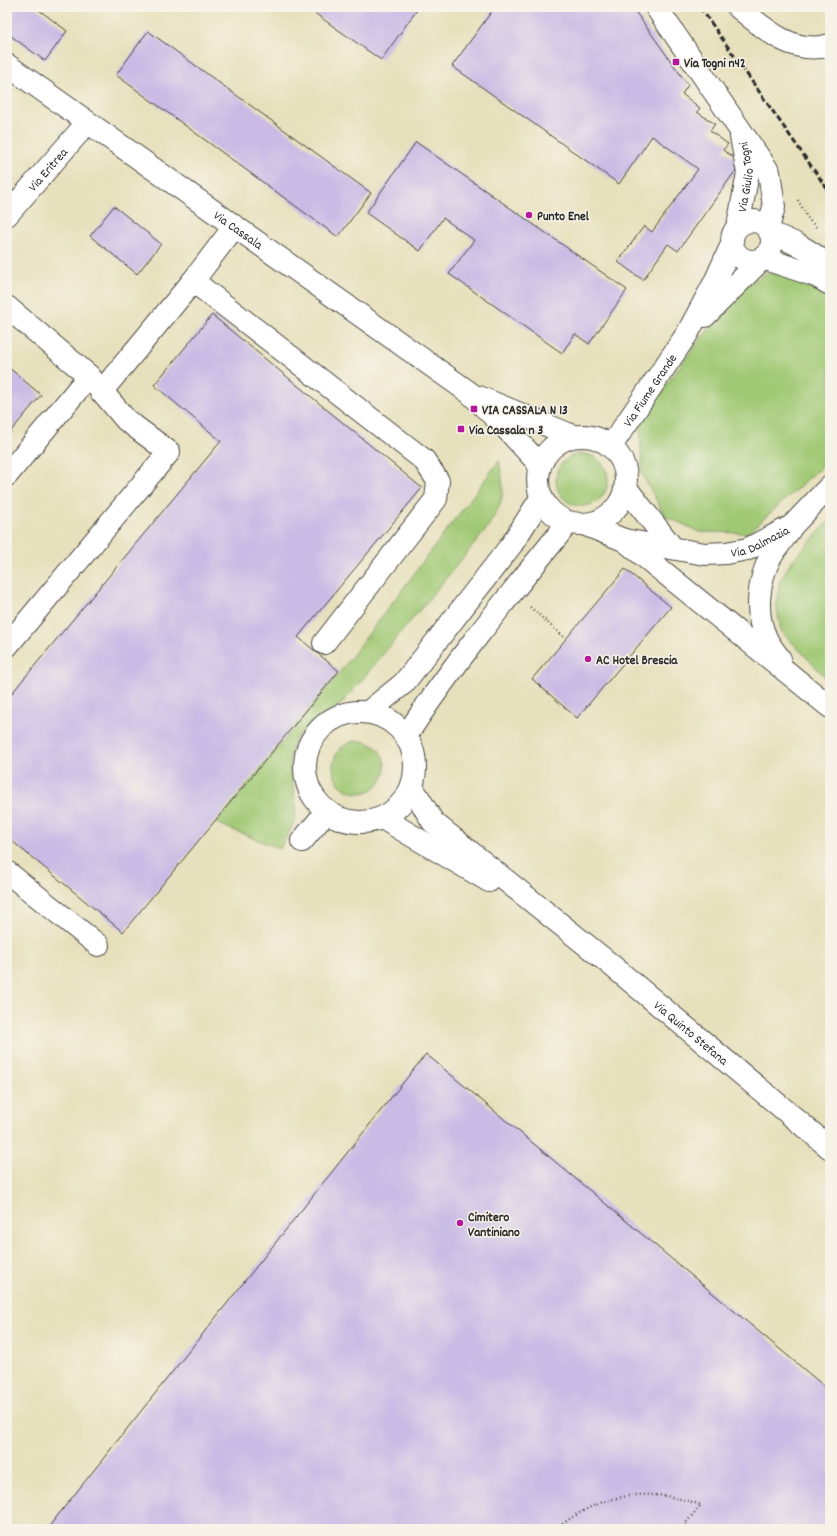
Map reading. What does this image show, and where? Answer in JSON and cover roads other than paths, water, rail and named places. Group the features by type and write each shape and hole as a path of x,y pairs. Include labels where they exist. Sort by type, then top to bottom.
{"street":[{"name":"Via Giulio Togni","path":"656,7 740,127 769,172 774,207 770,231"},
{"path":"738,7 769,33 795,45 824,47 830,45"},
{"name":"Via Cassala","path":"7,65 470,393 505,427 540,465 548,452 559,442 574,436"},
{"name":"Via Eritrea","path":"7,215 87,123"},
{"name":"Via Giulio Togni","path":"735,235 748,173 740,127"},
{"path":"770,231 771,248 763,258 757,261 744,260 734,250 735,235 744,222 757,221 770,231 802,246 825,263 830,269"},
{"path":"7,475 193,281 234,227"},
{"name":"Via Fiume Grande","path":"611,446 687,334 715,282 735,235"},
{"path":"763,258 816,276 830,284"},
{"name":"Via Fiume Grande","path":"687,334 763,258"},
{"path":"193,281 424,460 438,482 436,499 324,643"},
{"path":"7,307 95,384 126,420 169,452 7,646"},
{"name":"Via Cassala","path":"470,393 574,436 593,437 611,446 621,458 626,472 626,488 621,502 612,513 600,521 577,524"},
{"path":"406,736 461,656 577,524 552,513 541,498 538,482 540,465"},
{"name":"Via Dalmazia","path":"577,524 624,540 672,547 705,554 748,549 792,526 830,486"},
{"path":"626,488 672,547"},
{"path":"368,712 404,683 512,544 541,498"},
{"path":"788,672 766,638 760,618 759,602 761,584 769,562 792,526"},
{"path":"624,540 830,707"},
{"path":"368,712 389,720 406,736 413,752 415,770 412,787 400,806 382,818 368,822 353,822 339,818 327,811 314,798 307,781 305,764 309,746 319,730 333,719 350,713 368,712"},
{"name":"Via Quinto Stefana","path":"412,787 433,822 610,964 830,1148"},
{"path":"302,841 327,811"},
{"name":"Via Quinto Stefana","path":"382,818 551,917"},
{"path":"7,872 98,945"}],"railway":[{"path":"700,7 830,193"}],"place":[{"name":"Via Togni n42","path":"676,62"},
{"name":"Punto Enel","path":"529,215"},
{"name":"VIA CASSALA N 13","path":"474,409"},
{"name":"Via Cassala n 3","path":"461,429"},
{"name":"AC Hotel Brescia","path":"588,659"},
{"name":"Cimitero Vantiniano","path":"460,1223"}]}
